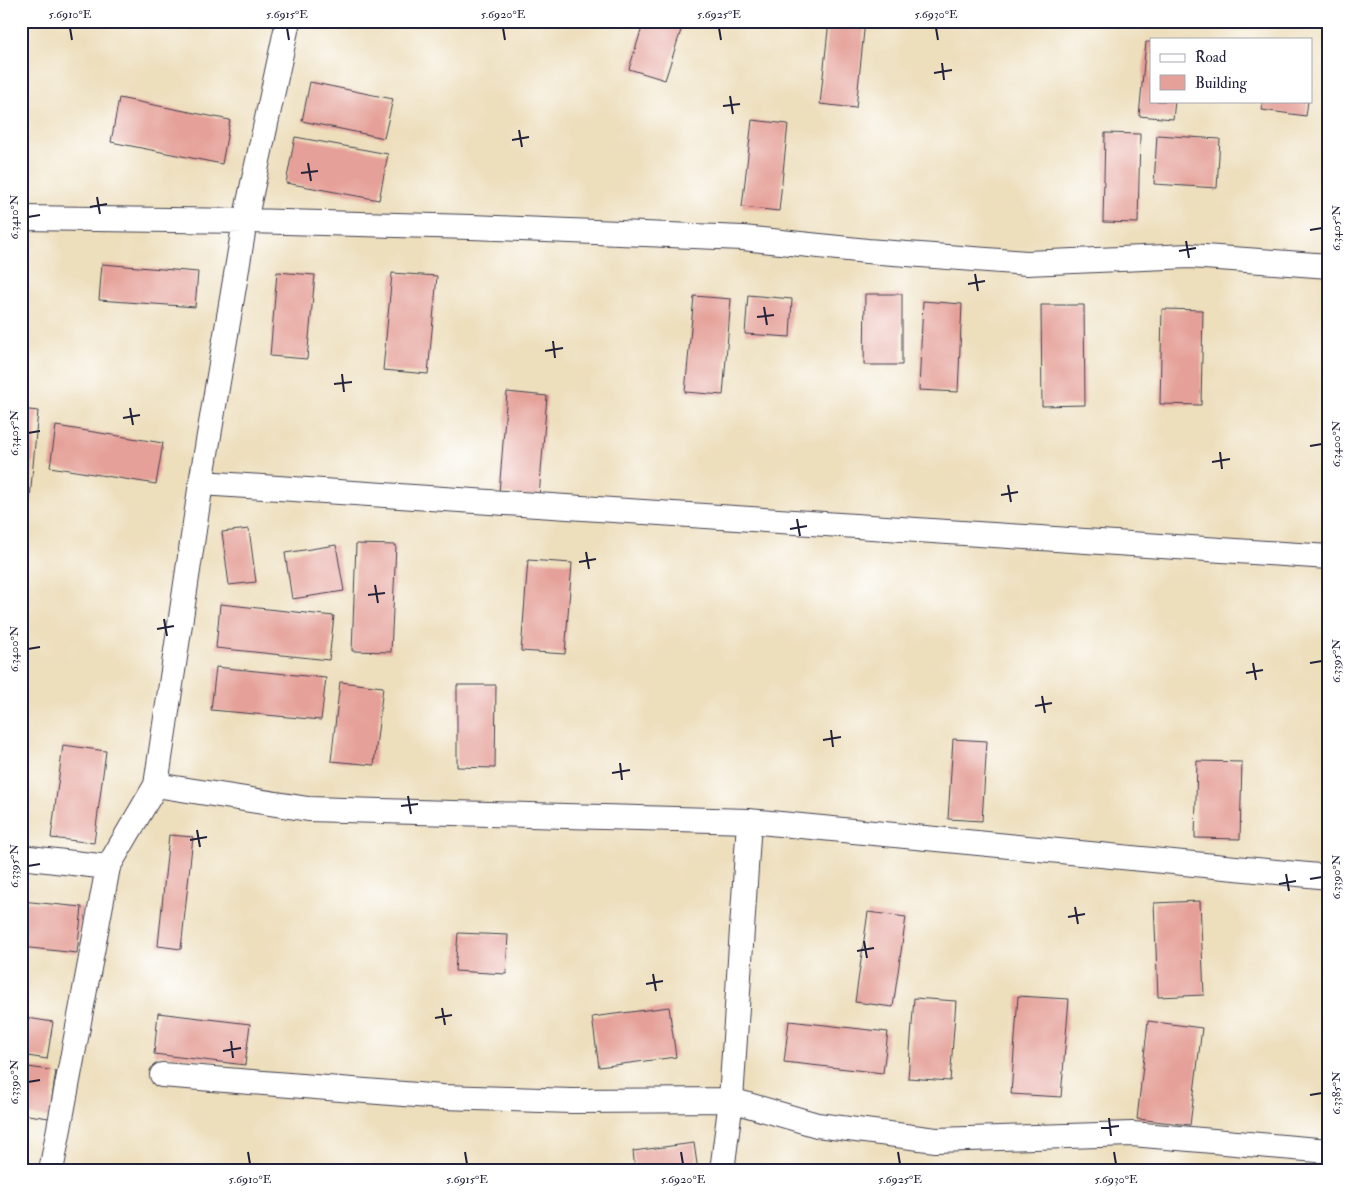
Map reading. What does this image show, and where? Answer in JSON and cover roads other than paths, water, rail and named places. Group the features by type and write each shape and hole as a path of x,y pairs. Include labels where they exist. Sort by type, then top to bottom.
{"street":[{"path":"51,1171 108,867 156,785 201,483 245,221 288,21"},
{"path":"21,218 471,227 743,238 867,251 1027,263 1190,256 1329,266"},
{"path":"201,483 1329,558"},
{"path":"156,785 308,809 749,821 1329,877"},
{"path":"722,1171 731,1100 749,821"},
{"path":"21,857 108,867"},
{"path":"162,1076 442,1097 572,1100 731,1100 817,1125 936,1140 1132,1134 1329,1151"}]}
